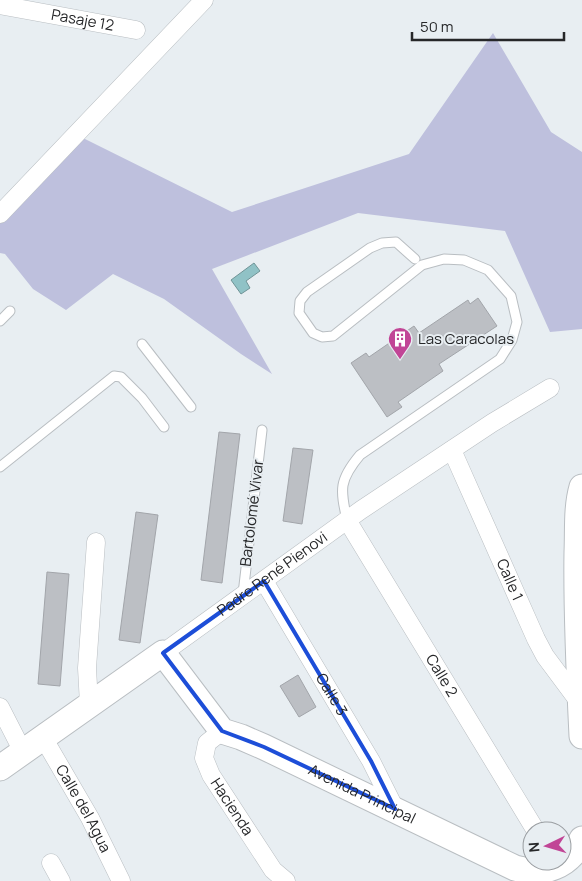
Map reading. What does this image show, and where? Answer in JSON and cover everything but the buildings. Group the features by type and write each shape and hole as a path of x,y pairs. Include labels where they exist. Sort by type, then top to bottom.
{"street":[{"path":"0,214 204,0"},
{"name":"Pasaje 12","path":"0,5 136,30"},
{"name":"Padre René Pienovi","path":"0,768 44,739 89,704 347,520 550,388"},
{"name":"Calle 1","path":"452,450 545,656 581,688"},
{"path":"582,487 578,499 577,567 577,644 581,688 582,736"},
{"name":"Calle 2","path":"347,520 530,821"},
{"path":"89,704 87,668 96,542"},
{"name":"Calle 3","path":"264,581 372,761 396,810"},
{"path":"164,652 222,731"},
{"path":"0,707 23,752"},
{"name":"Avenida Principal","path":"222,731 241,736 515,868 522,869"},
{"name":"Hacienda","path":"222,731 207,743 204,758 211,776 273,870 286,881"},
{"name":"Calle del Agua","path":"44,739 90,818 121,881"},
{"name":"Avenida Principal","path":"572,856 582,839"},
{"path":"51,863 61,881"}],"lane":[{"path":"347,520 342,499 343,484 347,470 360,455 500,359 512,340 517,322 511,296 488,270 464,260 444,259 422,265 333,336 322,337 313,333 299,312 300,301 307,292 370,248 382,242 396,242 415,259"},
{"path":"0,321 10,311"},
{"path":"142,344 191,407"},
{"path":"0,467 114,376 121,377 142,398 164,427"},
{"name":"Bartolomé Vivar","path":"243,596 262,430"}],"highlighted area":[{"path":"264,581 371,761 395,809 264,747 222,731 163,653"}],"shaded area":[{"path":"493,33 551,132 582,152 582,329 550,332 505,231 358,213 212,269 272,374 164,299 113,274 66,310 33,289 5,254 0,253 0,223 83,138 232,212 409,154"},
{"path":"254,263 260,271 246,281 250,288 241,294 231,280"}],"place":[{"name":"Las Caracolas","path":"400,360"}]}
